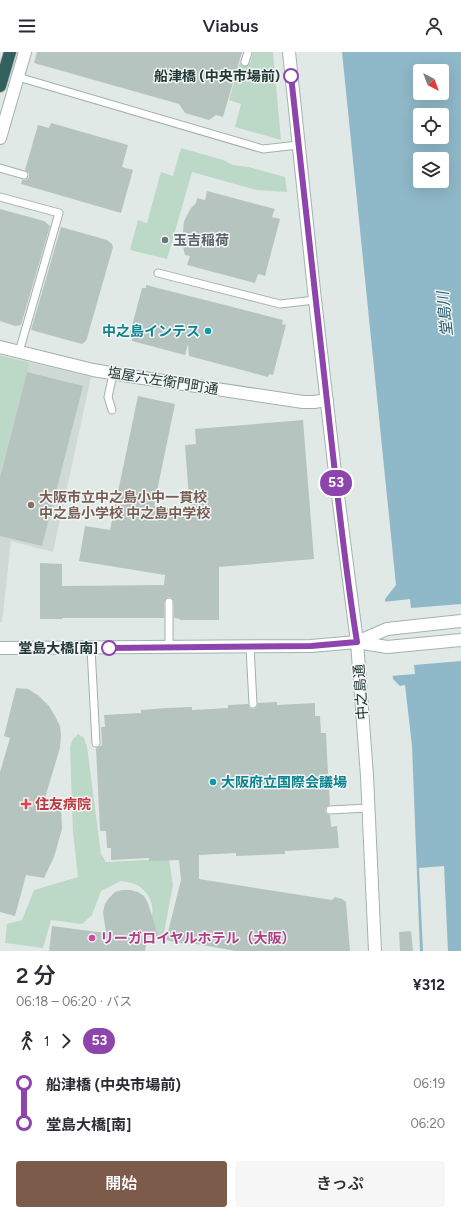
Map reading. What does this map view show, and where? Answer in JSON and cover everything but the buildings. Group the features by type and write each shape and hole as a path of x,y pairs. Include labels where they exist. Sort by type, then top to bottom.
{"highway":[{"path":"0,86 10,52"}],"street":[{"path":"0,138 25,52"},
{"name":"中之島通","path":"289,52 315,300 357,642 368,808 375,951"},
{"name":"塩屋六左衛門町通","path":"0,347 113,374 303,402 327,400"},
{"path":"357,642 387,629 461,622"},
{"path":"0,648 311,646 357,642 388,647 461,640"}],"lane":[{"path":"245,62 248,52"},
{"path":"18,77 263,149 298,145"},
{"path":"0,168 24,175"},
{"path":"0,197 59,213 18,352"},
{"path":"158,273 280,304 315,300"},
{"path":"112,410 108,397 113,374"},
{"path":"169,602 169,647"},
{"path":"250,647 253,704"},
{"path":"92,648 96,743"},
{"path":"330,810 368,808"}],"shaded area":[{"name":"大阪市立中之島小中一貫校 中之島小学校 中之島中学校","path":"0,355 91,377 53,552 11,541 2,622 0,622"}],"green space":[{"path":"253,52 273,52 281,140 235,127 241,104 229,100 240,62 250,64"},
{"path":"181,148 223,160 233,165 249,167 285,177 287,192 256,190 192,172 167,259 130,250 138,220 147,223 161,172 173,176"},
{"path":"0,356 29,363 0,473"},
{"path":"78,734 84,738 87,747 101,854 106,862 169,859 173,885 163,938 145,934 152,915 152,903 149,897 139,886 121,881 101,891 92,915 82,924 51,920 43,948 5,943 7,924 22,920 34,890 78,877 73,833 70,747 73,739"}],"water":[{"name":"堂島川","path":"342,52 461,52 461,951 420,951 412,746 405,685 400,686 393,679 385,599 396,585"}],"pier":[{"path":"410,599 411,608 461,604 461,661 414,665 415,674 390,676 383,602"},
{"path":"444,866 448,951 423,951 419,868"}],"bus line":[{"name":"53","path":"109,648 311,646 357,642 335,472 291,76"}],"place":[{"name":"船津橋 (中央市場前)","path":"291,76"},
{"name":"玉吉稲荷","path":"165,240"},
{"name":"中之島インテス","path":"208,331"},
{"name":"大阪市立中之島小中一貫校 中之島小学校 中之島中学校","path":"31,505"},
{"name":"堂島大橋[南]","path":"109,648"},
{"name":"大阪府立国際会議場","path":"213,782"},
{"name":"住友病院","path":"26,804"},
{"name":"リーガロイヤルホテル（大阪）","path":"92,938"}]}
